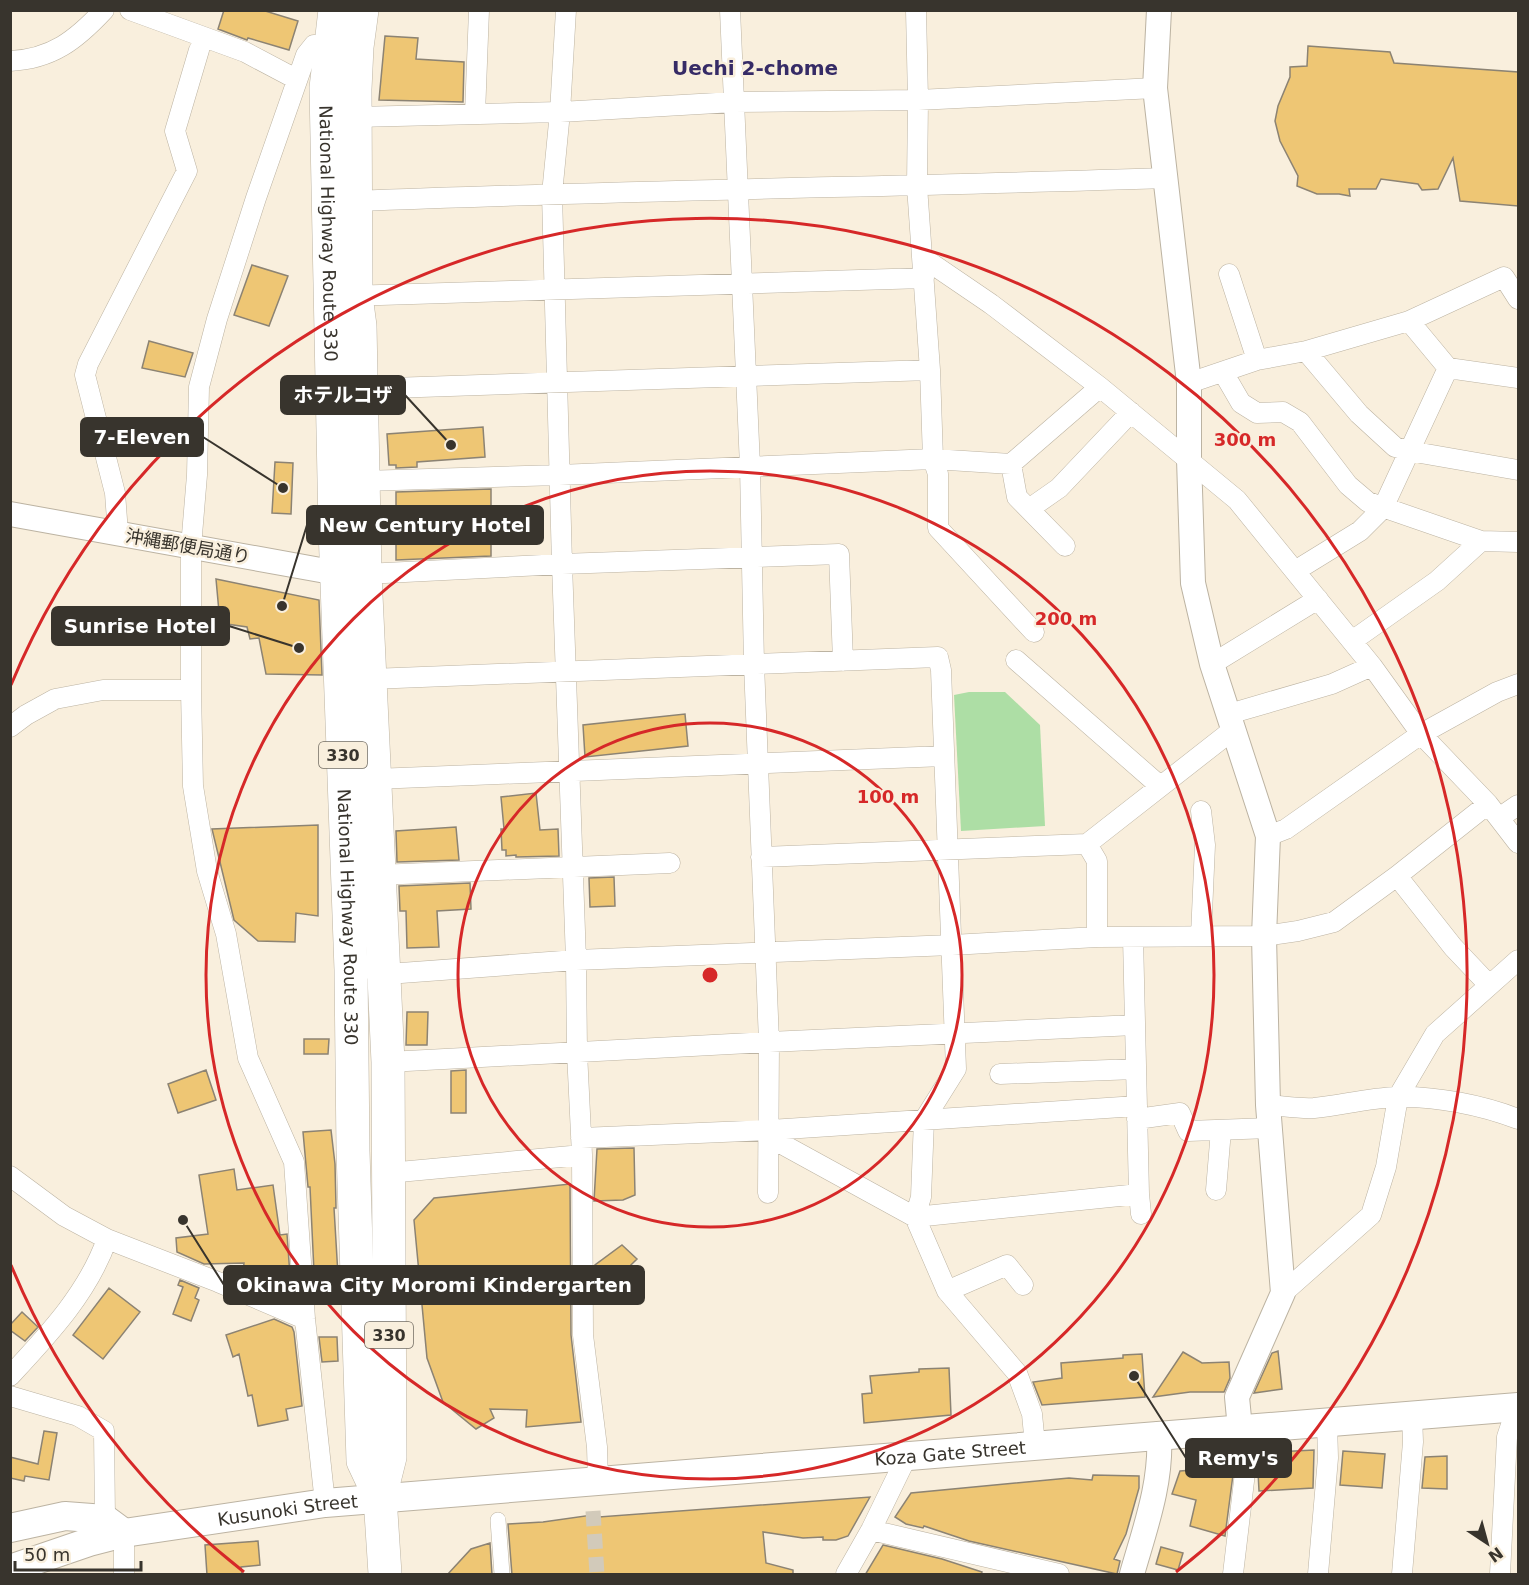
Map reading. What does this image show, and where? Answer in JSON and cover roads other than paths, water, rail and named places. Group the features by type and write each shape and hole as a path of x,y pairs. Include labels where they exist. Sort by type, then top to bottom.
{"highway":[{"name":"National Highway Route 330","path":"335,10 356,117 356,201 343,297 351,573 371,679 388,1062 390,1457 381,1497 385,1575"},
{"name":"National Highway Route 330","path":"362,10 326,88 331,265 343,297 360,326 363,481 351,573 337,616 351,970 353,1151 363,1461 381,1497"}],"main road":[{"name":"Koza Gate Street","path":"381,1497 1518,1406"},
{"name":"Kusunoki Street","path":"10,1528 65,1515 114,1526 381,1497"},
{"name":"Kusunoki Street","path":"10,1569 89,1542 114,1526"}],"street":[{"path":"10,61 31,60 61,48 86,30 104,10"},
{"path":"130,10 246,52 297,79"},
{"path":"475,114 479,10"},
{"path":"566,10 552,194 554,290 561,564 582,1147 583,1335 597,1447 598,1480"},
{"path":"730,10 750,466 754,664 769,1042 768,1192"},
{"path":"916,10 917,186 930,370 933,459 938,474 938,528 1034,632"},
{"path":"1159,10 1155,88 1190,383 1189,459 1193,583 1212,664 1268,836 1264,936 1269,1117 1283,1293"},
{"path":"325,1503 305,1319 294,1162 248,1059 226,934 207,871 193,786 191,547 197,475 199,387 217,319 306,55 314,45 344,47"},
{"path":"118,533 115,493 85,375 88,364 187,171 175,131 199,50"},
{"path":"356,117 560,111 734,102 918,100 1155,88"},
{"path":"356,201 1167,178"},
{"path":"922,257 991,304 1100,387 1237,500 1372,666 1421,734 1494,811 1518,843"},
{"path":"1229,274 1257,360"},
{"path":"1190,383 1257,360 1306,351 1409,321 1504,277 1518,299"},
{"path":"343,297 924,278"},
{"path":"1409,321 1449,368 1518,378"},
{"path":"1306,351 1359,414 1395,447 1518,470"},
{"path":"1295,571 1360,531 1383,507 1449,368"},
{"path":"361,389 930,370"},
{"path":"1223,372 1241,403 1257,413 1283,412 1300,422 1348,485 1368,502 1481,541 1518,542"},
{"path":"363,481 933,459 1011,464 1100,387"},
{"path":"1029,509 1059,488 1131,412"},
{"path":"1011,464 1017,496 1065,546"},
{"name":"沖縄郵便局通り","path":"10,514 351,573"},
{"path":"1352,641 1437,581 1481,541"},
{"path":"351,573 839,554 843,661"},
{"path":"1212,664 1318,599"},
{"path":"371,679 938,657 941,670 945,756 956,1070 924,1120 921,1197 915,1217 947,1291 1017,1373 1032,1414 1035,1445"},
{"path":"1016,660 1160,786"},
{"path":"761,856 1087,843 1160,786 1231,721 1332,684 1372,666"},
{"path":"1268,836 1286,829 1421,734 1497,692 1518,684"},
{"path":"10,727 26,714 55,699 103,690 191,690"},
{"path":"375,779 945,756"},
{"path":"351,970 413,972 576,960 1096,937 1264,936 1334,922 1397,876 1494,811 1518,805"},
{"path":"1201,811 1205,845 1201,936"},
{"path":"1087,843 1097,861 1096,937"},
{"path":"378,875 670,863"},
{"path":"1397,876 1453,947 1489,985"},
{"path":"770,1130 780,1143 915,1217 1140,1204 1132,937"},
{"path":"1233,1575 1246,1464 1237,1396 1283,1293 1371,1215 1386,1167 1398,1097 1435,1034 1518,960"},
{"path":"388,1062 1135,1025"},
{"path":"1000,1074 1136,1068"},
{"path":"388,1173 582,1147 770,1130 924,1120 1180,1113 1188,1131 1221,1130 1313,1108 1398,1097 1456,1102 1501,1112 1518,1119"},
{"path":"1216,1190 1221,1130"},
{"path":"10,1176 64,1216 107,1239 305,1319"},
{"path":"10,1376 51,1332 88,1282 99,1262 107,1239"},
{"path":"947,1291 1007,1265 1023,1285"},
{"path":"10,1396 78,1416 104,1431 114,1526 124,1575"},
{"path":"1500,1575 1507,1437 1518,1406"},
{"path":"1402,1575 1413,1442 1412,1415"},
{"path":"1318,1575 1328,1458 1327,1422"},
{"path":"1132,1575 1158,1478 1159,1434"},
{"path":"846,1575 909,1454"},
{"path":"498,1520 502,1575"},
{"path":"871,1530 1059,1575"}],"tunnel":[{"path":"593,1511 597,1574"}],"place":[{"name":"ホテルコザ","path":"451,445"},
{"name":"7-Eleven","path":"283,488"},
{"name":"New Century Hotel","path":"282,606"},
{"name":"Sunrise Hotel","path":"299,648"},
{"name":"Okinawa City Moromi Kindergarten","path":"183,1220"},
{"name":"Remy's","path":"1134,1376"}],"district":[{"name":"Uechi 2-chome","path":"755,68"}]}
